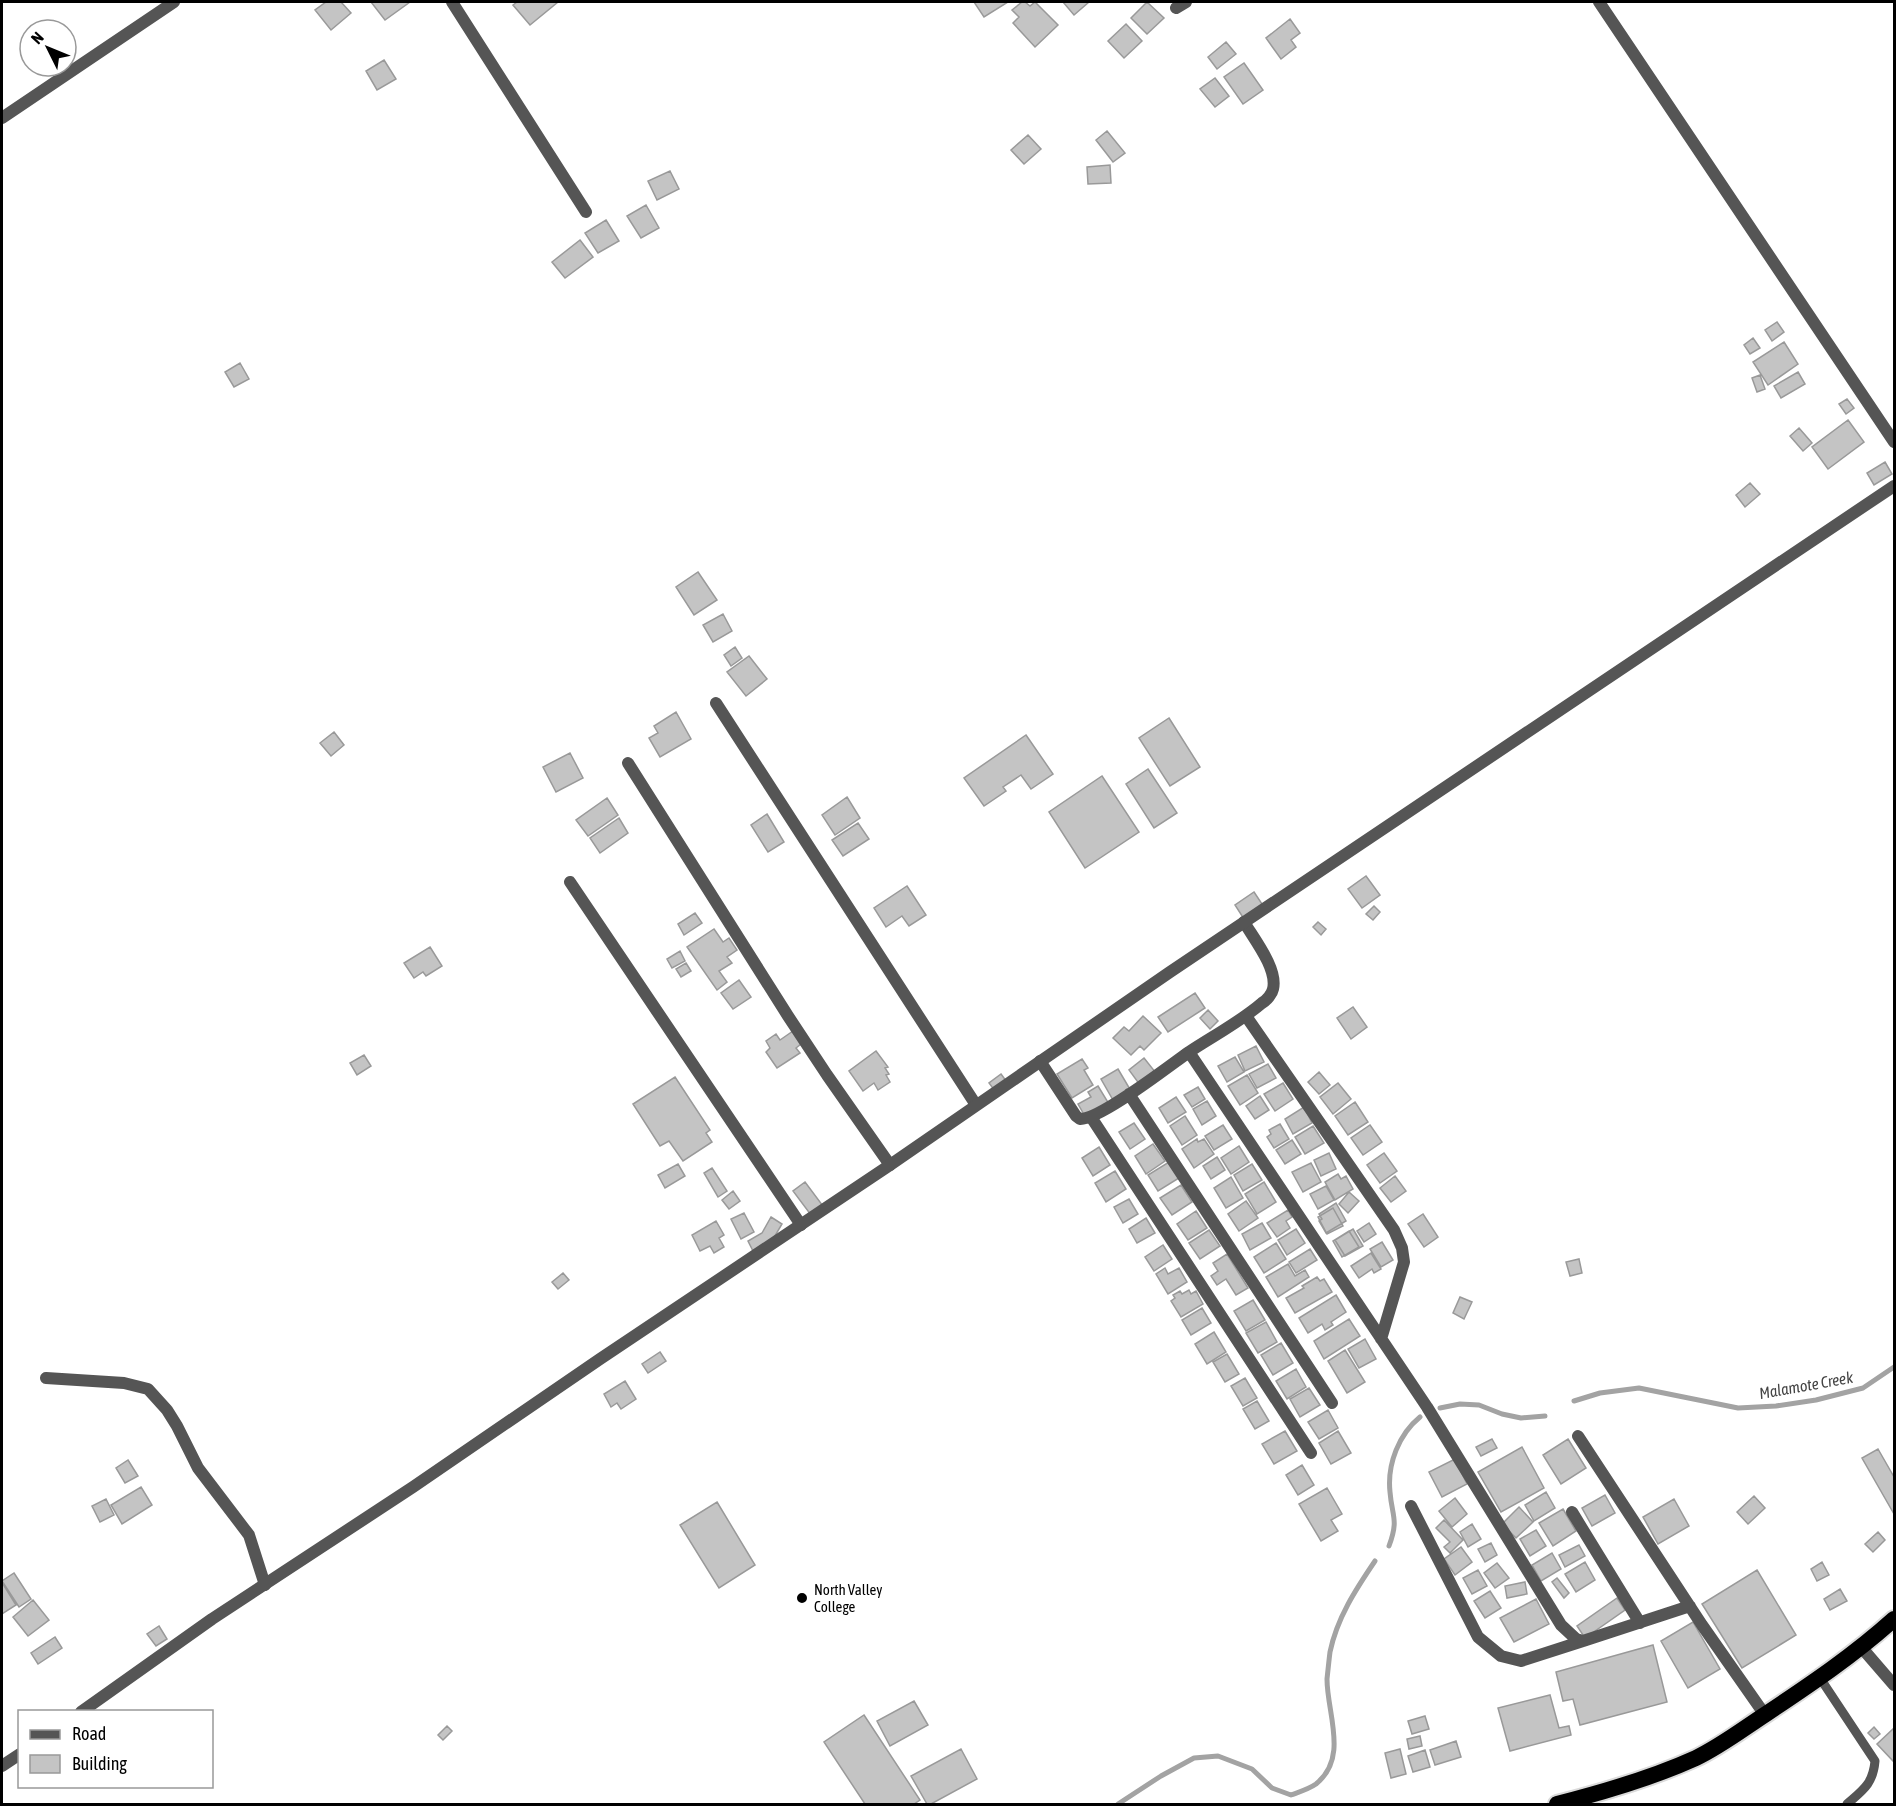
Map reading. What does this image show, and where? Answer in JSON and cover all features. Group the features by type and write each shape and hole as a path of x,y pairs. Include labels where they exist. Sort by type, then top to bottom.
{"highway":[{"path":"1557,1804 1619,1787 1696,1758 1726,1742 1862,1648 1894,1619"}],"street":[{"path":"2,118 174,2"},
{"path":"452,2 586,212"},
{"path":"1599,2 1894,442"},
{"path":"84,1710 212,1619 413,1487 890,1165 1244,922 1894,486"},
{"path":"716,703 976,1105"},
{"path":"628,763 827,1076 890,1165"},
{"path":"570,882 801,1225"},
{"path":"1040,1061 1076,1116 1084,1119 1129,1095 1189,1052 1246,1016 1264,1002 1273,991 1274,981 1271,967 1244,922"},
{"path":"1246,1016 1394,1230 1402,1248 1404,1262 1381,1339"},
{"path":"1189,1052 1427,1407 1561,1625 1576,1639 1583,1641"},
{"path":"1129,1095 1332,1403"},
{"path":"1091,1117 1311,1453"},
{"path":"46,1378 124,1383 148,1389 177,1426 198,1468 249,1535 265,1585"},
{"path":"1578,1436 1764,1715"},
{"path":"1411,1506 1478,1638 1501,1656 1521,1661 1690,1606"},
{"path":"1572,1512 1640,1623"},
{"path":"1862,1648 1894,1685"},
{"path":"2,1766 18,1755"}],"lane":[{"path":"1820,1678 1875,1761 1874,1774 1868,1786 1847,1804"}],"building":[{"path":"326,2 341,2 351,13 331,30 315,10"},
{"path":"371,2 410,2 385,20"},
{"path":"517,2 558,2 530,25 513,5"},
{"path":"974,2 1008,2 984,17"},
{"path":"1022,2 1030,6 1035,2 1058,25 1035,47 1013,23 1019,17 1012,10"},
{"path":"1063,2 1089,2 1074,15"},
{"path":"1147,2 1164,18 1147,34 1131,18"},
{"path":"1290,19 1300,33 1291,40 1296,47 1281,59 1266,38"},
{"path":"1126,24 1142,41 1124,58 1108,41"},
{"path":"1226,42 1236,54 1217,69 1208,57"},
{"path":"384,60 396,79 377,90 366,71"},
{"path":"1244,63 1263,90 1243,104 1224,77"},
{"path":"1215,78 1229,96 1215,107 1200,89"},
{"path":"1107,131 1125,153 1113,162 1096,140"},
{"path":"1028,135 1041,149 1024,164 1011,150"},
{"path":"1110,165 1111,183 1088,184 1087,167"},
{"path":"670,171 679,189 657,200 648,181"},
{"path":"646,205 659,228 641,238 627,216"},
{"path":"606,220 619,241 598,253 585,233"},
{"path":"580,240 593,257 565,278 552,262"},
{"path":"1777,322 1784,332 1772,341 1765,330"},
{"path":"1753,338 1760,348 1750,354 1744,345"},
{"path":"1784,342 1798,364 1768,385 1753,362"},
{"path":"240,363 249,379 234,387 225,372"},
{"path":"1798,372 1805,384 1781,398 1774,386"},
{"path":"1760,375 1765,389 1757,392 1752,378"},
{"path":"1847,399 1854,408 1846,414 1839,404"},
{"path":"1848,420 1864,442 1828,469 1812,447"},
{"path":"1799,428 1812,443 1803,451 1790,436"},
{"path":"1885,462 1892,474 1874,485 1867,473"},
{"path":"1750,483 1760,494 1745,507 1736,495"},
{"path":"698,572 717,600 694,615 676,587"},
{"path":"723,614 732,631 713,642 703,625"},
{"path":"735,647 742,658 731,666 724,655"},
{"path":"749,656 767,679 746,696 727,672"},
{"path":"676,712 691,739 660,757 649,738 658,733 654,726"},
{"path":"1169,718 1200,767 1170,786 1139,738"},
{"path":"334,732 344,745 331,756 320,743"},
{"path":"1026,735 1053,774 1031,789 1021,775 1003,787 1006,791 984,806 964,778"},
{"path":"570,753 583,778 556,792 543,767"},
{"path":"1148,769 1177,813 1154,828 1126,784"},
{"path":"1102,776 1139,832 1085,868 1049,812"},
{"path":"847,797 860,818 835,835 822,815"},
{"path":"607,798 618,815 588,836 576,820"},
{"path":"767,814 784,842 768,852 751,825"},
{"path":"619,818 628,833 600,853 590,838"},
{"path":"858,823 869,839 843,856 832,840"},
{"path":"1366,876 1380,895 1362,908 1348,889"},
{"path":"907,886 926,915 909,926 902,916 886,927 874,908"},
{"path":"1254,892 1264,907 1244,919 1235,905"},
{"path":"1374,906 1380,912 1373,920 1366,914"},
{"path":"695,913 702,923 684,935 678,924"},
{"path":"1318,922 1326,929 1321,935 1313,927"},
{"path":"714,929 723,942 729,938 737,950 727,957 732,963 719,971 727,982 717,990 687,947"},
{"path":"430,947 442,966 426,976 423,972 414,978 404,963"},
{"path":"680,951 685,961 672,968 667,959"},
{"path":"686,963 691,971 681,977 676,969"},
{"path":"739,980 751,997 733,1009 721,993"},
{"path":"1195,993 1205,1008 1168,1032 1158,1017"},
{"path":"1353,1007 1367,1027 1351,1039 1337,1018"},
{"path":"1208,1010 1218,1021 1210,1029 1200,1018"},
{"path":"1143,1016 1161,1033 1144,1050 1140,1046 1131,1055 1113,1038 1124,1027 1129,1031"},
{"path":"793,1031 801,1044 796,1048 800,1053 777,1068 766,1052 770,1048 766,1041 776,1034 780,1040"},
{"path":"1256,1046 1264,1062 1245,1071 1238,1055"},
{"path":"876,1051 888,1067 885,1068 890,1082 878,1090 874,1083 863,1091 849,1071"},
{"path":"364,1055 371,1066 357,1075 350,1063"},
{"path":"1235,1057 1244,1072 1227,1082 1218,1066"},
{"path":"1144,1058 1156,1073 1140,1085 1129,1070"},
{"path":"1082,1059 1088,1068 1084,1070 1093,1085 1072,1098 1057,1074"},
{"path":"1268,1064 1276,1078 1257,1088 1249,1074"},
{"path":"1118,1069 1131,1091 1113,1100 1101,1079"},
{"path":"1319,1072 1330,1085 1319,1094 1308,1082"},
{"path":"1001,1074 1007,1082 995,1091 989,1083"},
{"path":"1247,1075 1258,1093 1240,1105 1228,1086"},
{"path":"675,1077 710,1130 706,1133 712,1142 683,1161 669,1141 660,1146 633,1104"},
{"path":"1283,1083 1293,1099 1275,1111 1264,1094"},
{"path":"1338,1083 1351,1099 1333,1114 1320,1097"},
{"path":"1098,1086 1109,1104 1086,1118 1078,1104 1091,1097 1088,1092"},
{"path":"1198,1087 1205,1099 1192,1107 1184,1095"},
{"path":"1260,1096 1269,1110 1255,1119 1246,1106"},
{"path":"1176,1097 1186,1112 1168,1123 1159,1108"},
{"path":"1207,1101 1216,1116 1202,1125 1193,1109"},
{"path":"1355,1102 1368,1122 1348,1135 1335,1116"},
{"path":"1304,1107 1312,1123 1293,1134 1285,1119"},
{"path":"1185,1116 1197,1135 1182,1145 1170,1126"},
{"path":"1134,1123 1145,1139 1130,1149 1119,1132"},
{"path":"1280,1124 1289,1139 1274,1148 1267,1137 1271,1134 1269,1130"},
{"path":"1223,1125 1232,1139 1214,1150 1205,1136"},
{"path":"1370,1125 1382,1142 1363,1155 1351,1138"},
{"path":"1313,1126 1324,1143 1305,1154 1295,1137"},
{"path":"1197,1139 1198,1142 1204,1139 1214,1154 1194,1168 1182,1149"},
{"path":"1292,1140 1301,1154 1285,1164 1276,1150"},
{"path":"1153,1144 1165,1161 1146,1174 1135,1156"},
{"path":"1239,1146 1249,1162 1231,1174 1221,1158"},
{"path":"1099,1147 1110,1165 1093,1176 1082,1158"},
{"path":"1329,1153 1336,1169 1321,1176 1314,1160"},
{"path":"1384,1153 1397,1171 1380,1183 1367,1165"},
{"path":"1217,1157 1225,1170 1211,1179 1203,1166"},
{"path":"1169,1162 1179,1178 1158,1191 1148,1175"},
{"path":"1311,1163 1321,1182 1303,1192 1292,1172"},
{"path":"678,1164 685,1176 665,1188 658,1175"},
{"path":"1252,1164 1262,1180 1243,1191 1234,1175"},
{"path":"712,1168 727,1191 718,1197 704,1173"},
{"path":"1115,1171 1126,1189 1106,1202 1095,1183"},
{"path":"1338,1174 1341,1179 1346,1176 1353,1189 1335,1200 1325,1182"},
{"path":"1395,1176 1406,1191 1391,1202 1380,1188"},
{"path":"1231,1177 1243,1198 1226,1208 1214,1188"},
{"path":"805,1182 823,1206 811,1215 793,1191"},
{"path":"1264,1182 1276,1202 1257,1214 1245,1194"},
{"path":"1181,1185 1192,1202 1172,1215 1160,1198"},
{"path":"1326,1186 1334,1200 1318,1209 1310,1194"},
{"path":"733,1191 740,1201 729,1209 722,1200"},
{"path":"1349,1192 1359,1201 1348,1213 1339,1204"},
{"path":"1129,1199 1138,1214 1123,1223 1114,1207"},
{"path":"1246,1201 1258,1218 1239,1231 1228,1214"},
{"path":"1336,1203 1346,1221 1326,1233 1319,1221 1322,1219 1319,1214"},
{"path":"1333,1208 1343,1226 1327,1234 1318,1217"},
{"path":"1288,1210 1292,1217 1286,1221 1290,1228 1277,1237 1267,1223"},
{"path":"1196,1211 1207,1228 1188,1240 1177,1224"},
{"path":"744,1213 754,1232 741,1239 731,1219"},
{"path":"1423,1214 1438,1237 1424,1247 1408,1224"},
{"path":"771,1217 782,1224 772,1241 753,1251 748,1241 762,1233"},
{"path":"1146,1218 1155,1233 1137,1243 1129,1229"},
{"path":"716,1221 724,1235 719,1238 724,1247 714,1253 710,1246 700,1251 692,1235"},
{"path":"1262,1223 1271,1238 1250,1250 1242,1234"},
{"path":"1369,1223 1376,1234 1364,1242 1357,1231"},
{"path":"1296,1229 1305,1243 1287,1255 1278,1240"},
{"path":"1353,1229 1363,1246 1345,1256 1335,1240"},
{"path":"1209,1230 1220,1246 1200,1259 1189,1243"},
{"path":"1349,1231 1359,1247 1342,1257 1333,1241"},
{"path":"1382,1242 1393,1260 1381,1267 1370,1249"},
{"path":"1276,1243 1286,1259 1264,1273 1254,1257"},
{"path":"1163,1245 1172,1259 1154,1271 1145,1257"},
{"path":"1310,1249 1317,1260 1296,1273 1289,1262"},
{"path":"1371,1253 1381,1269 1374,1273 1372,1269 1359,1278 1351,1266"},
{"path":"1227,1254 1248,1288 1236,1295 1226,1279 1217,1285 1211,1276 1218,1271 1213,1263"},
{"path":"1579,1259 1582,1273 1570,1276 1566,1262"},
{"path":"1288,1264 1295,1276 1305,1270 1309,1277 1278,1297 1266,1277"},
{"path":"1165,1268 1168,1274 1179,1268 1187,1282 1168,1294 1156,1274"},
{"path":"563,1273 569,1280 558,1289 552,1282"},
{"path":"1317,1277 1320,1281 1324,1279 1332,1292 1295,1313 1286,1298 1304,1288 1302,1286"},
{"path":"1189,1290 1191,1294 1196,1291 1203,1304 1181,1317 1171,1301 1175,1298 1173,1295"},
{"path":"1336,1295 1346,1312 1331,1322 1333,1325 1325,1330 1322,1324 1308,1333 1299,1318"},
{"path":"1460,1297 1472,1302 1464,1319 1453,1313"},
{"path":"1253,1300 1265,1320 1246,1331 1234,1311"},
{"path":"1202,1308 1211,1323 1191,1335 1182,1320"},
{"path":"1349,1319 1360,1336 1324,1359 1314,1341"},
{"path":"1266,1322 1277,1342 1258,1353 1246,1333"},
{"path":"1214,1332 1226,1352 1207,1364 1195,1344"},
{"path":"1365,1339 1376,1359 1359,1368 1348,1349"},
{"path":"1281,1343 1293,1363 1273,1375 1261,1355"},
{"path":"1345,1350 1365,1382 1347,1393 1328,1361"},
{"path":"660,1352 666,1361 648,1373 642,1364"},
{"path":"1227,1354 1239,1374 1225,1382 1213,1362"},
{"path":"1296,1369 1306,1387 1287,1399 1276,1381"},
{"path":"1245,1378 1257,1398 1243,1406 1231,1386"},
{"path":"625,1381 636,1399 621,1409 617,1403 611,1407 604,1394"},
{"path":"1309,1388 1320,1405 1300,1417 1290,1399"},
{"path":"1257,1401 1269,1421 1255,1429 1243,1409"},
{"path":"1328,1410 1338,1428 1319,1439 1308,1422"},
{"path":"1285,1431 1297,1451 1274,1464 1262,1444"},
{"path":"1338,1431 1351,1453 1331,1464 1319,1443"},
{"path":"1492,1439 1497,1448 1481,1456 1476,1447"},
{"path":"1568,1439 1586,1468 1561,1484 1543,1455"},
{"path":"1522,1447 1544,1488 1501,1512 1478,1472"},
{"path":"1878,1449 1894,1477 1894,1514 1862,1458"},
{"path":"1455,1459 1467,1484 1442,1497 1429,1472"},
{"path":"128,1460 138,1476 125,1483 116,1468"},
{"path":"1302,1465 1314,1485 1298,1495 1286,1475"},
{"path":"141,1487 152,1505 122,1524 111,1505"},
{"path":"1327,1488 1342,1514 1331,1520 1338,1531 1321,1541 1299,1504"},
{"path":"1546,1492 1555,1508 1534,1521 1525,1505"},
{"path":"1605,1495 1615,1513 1592,1526 1582,1508"},
{"path":"1754,1496 1765,1508 1748,1524 1737,1512"},
{"path":"1455,1498 1467,1514 1452,1527 1439,1511"},
{"path":"106,1499 114,1515 100,1522 92,1506"},
{"path":"1674,1499 1689,1526 1658,1544 1643,1517"},
{"path":"717,1502 755,1565 719,1588 680,1525"},
{"path":"1519,1507 1533,1522 1516,1538 1502,1524"},
{"path":"1563,1509 1576,1531 1553,1546 1539,1523"},
{"path":"1444,1520 1463,1540 1450,1553 1444,1547 1450,1542 1436,1528"},
{"path":"1472,1524 1481,1539 1468,1547 1460,1532"},
{"path":"1536,1530 1546,1546 1530,1556 1520,1539"},
{"path":"1878,1532 1885,1540 1873,1552 1865,1544"},
{"path":"1491,1543 1497,1555 1485,1562 1478,1549"},
{"path":"1579,1545 1585,1556 1565,1567 1559,1555"},
{"path":"1461,1547 1472,1562 1455,1575 1444,1559"},
{"path":"1552,1553 1561,1569 1541,1581 1532,1565"},
{"path":"1585,1562 1595,1580 1576,1592 1565,1574"},
{"path":"1822,1562 1829,1575 1817,1581 1811,1569"},
{"path":"1497,1563 1509,1578 1495,1588 1484,1573"},
{"path":"1478,1570 1487,1586 1472,1594 1463,1578"},
{"path":"1757,1570 1796,1635 1742,1668 1702,1604"},
{"path":"14,1573 31,1599 19,1607 2,1581"},
{"path":"1557,1578 1569,1593 1564,1598 1552,1582"},
{"path":"1525,1582 1527,1594 1507,1598 1505,1586"},
{"path":"2,1585 16,1605 2,1614"},
{"path":"1840,1589 1847,1601 1830,1610 1824,1599"},
{"path":"1490,1591 1501,1608 1485,1618 1474,1601"},
{"path":"1617,1598 1625,1610 1585,1638 1577,1626"},
{"path":"1536,1599 1549,1624 1514,1642 1500,1618"},
{"path":"33,1600 49,1620 28,1636 13,1617"},
{"path":"1693,1622 1720,1669 1688,1688 1661,1641"},
{"path":"159,1626 167,1639 156,1646 147,1634"},
{"path":"55,1637 62,1648 38,1664 31,1653"},
{"path":"1653,1645 1667,1702 1580,1725 1573,1699 1563,1701 1556,1672"},
{"path":"1550,1695 1559,1728 1569,1726 1571,1735 1510,1751 1498,1708"},
{"path":"914,1701 928,1725 890,1746 877,1721"},
{"path":"864,1715 920,1800 914,1804 865,1804 824,1742"},
{"path":"1425,1716 1429,1729 1412,1734 1408,1721"},
{"path":"447,1726 452,1731 443,1740 438,1735"},
{"path":"1874,1727 1880,1734 1874,1739 1868,1733"},
{"path":"1894,1728 1894,1762 1877,1744"},
{"path":"1420,1736 1422,1746 1409,1749 1407,1739"},
{"path":"1456,1741 1461,1757 1435,1765 1430,1750"},
{"path":"961,1749 977,1779 927,1804 911,1776"},
{"path":"1400,1749 1406,1774 1391,1778 1385,1753"},
{"path":"1425,1750 1430,1767 1413,1772 1408,1756"}],"waterway":[{"name":"Malamote Creek","path":"1574,1401 1600,1393 1639,1388 1738,1408 1776,1406 1816,1400 1863,1388 1894,1367"},
{"name":"Malamote Creek","path":"1440,1408 1460,1404 1479,1405 1521,1418 1545,1416"},
{"name":"Malamote Creek","path":"1389,1546 1394,1524 1390,1471 1400,1441 1420,1417"},
{"name":"Malamote Creek","path":"1118,1804 1194,1758 1218,1756 1252,1769 1272,1788 1291,1795 1316,1784 1326,1773 1332,1761 1334,1748 1327,1679 1333,1639 1348,1604 1375,1561"}],"place":[{"name":"North Valley College","path":"802,1598"}]}
